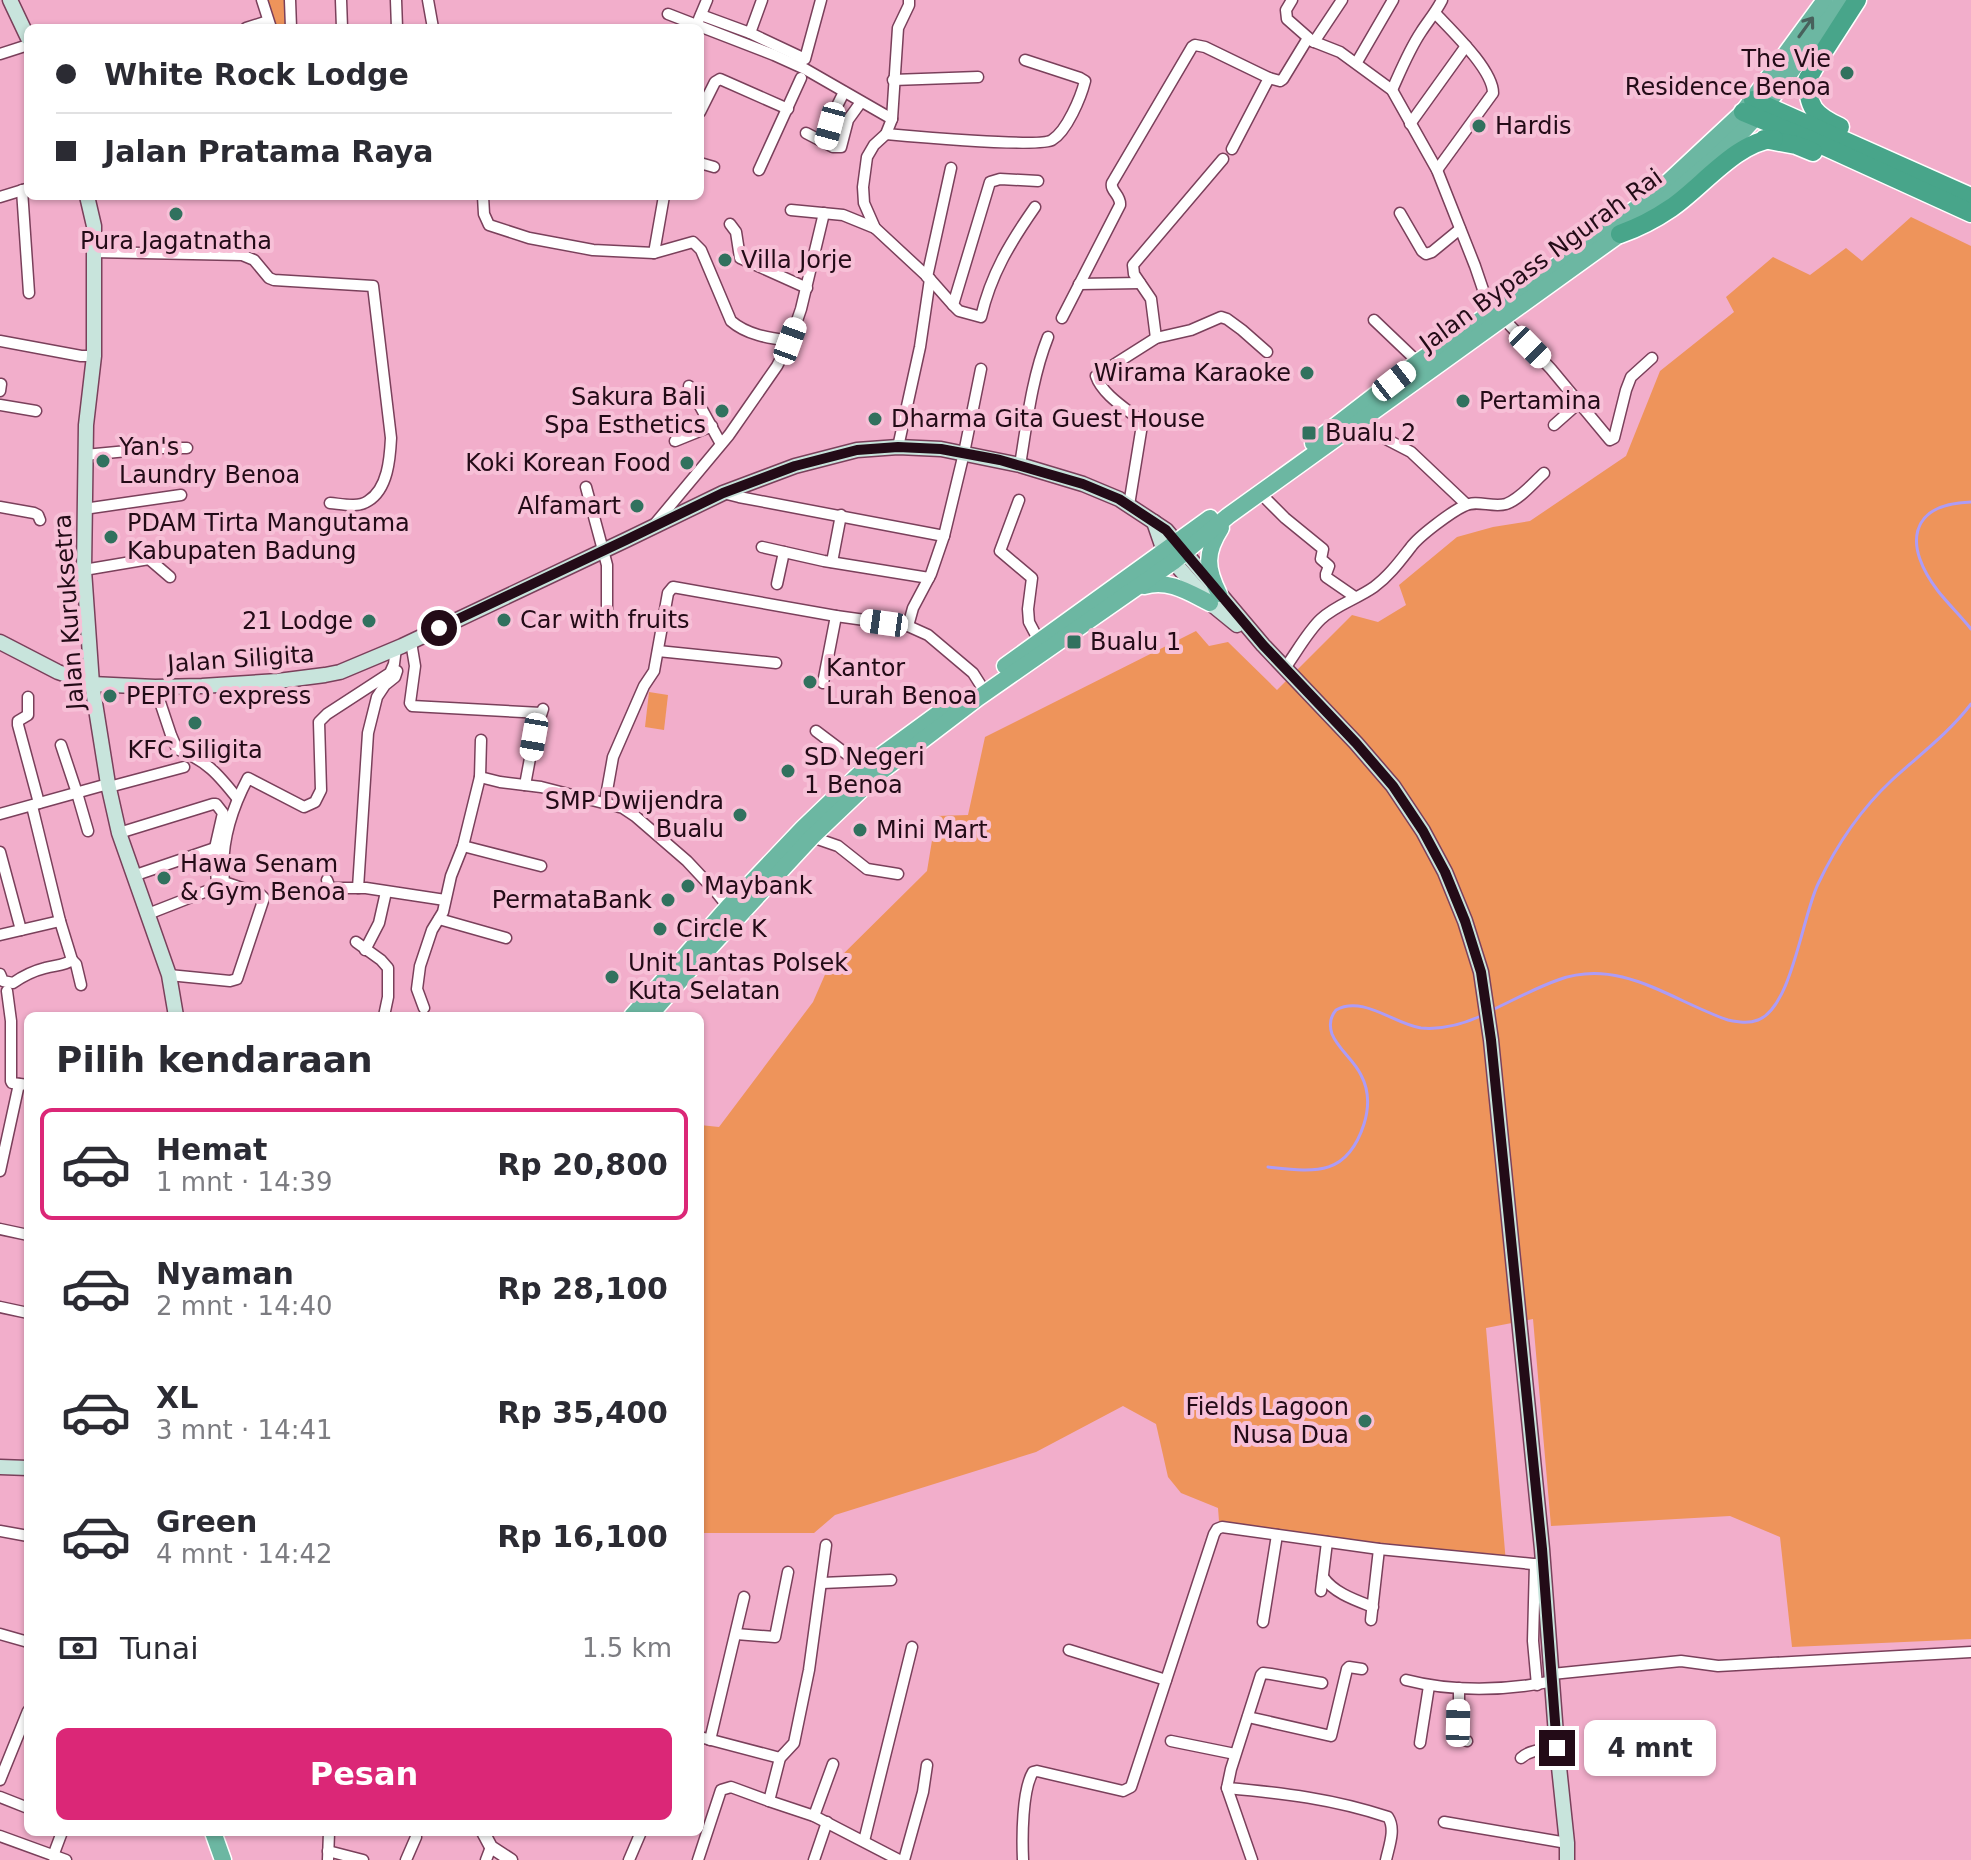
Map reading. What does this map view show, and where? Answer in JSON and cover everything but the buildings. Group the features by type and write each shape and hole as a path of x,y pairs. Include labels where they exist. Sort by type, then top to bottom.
{"highway":[{"name":"Jalan Bypass Ngurah Rai","path":"653,1012 812,837 878,774 978,698 1136,588 1175,551 1418,362 1653,196 1755,109 1825,0"},
{"name":"Jalan Bypass Ngurah Rai","path":"636,1012 728,907 865,768 1039,641 1228,516 1362,421 1494,310 1620,234 1628,225 1664,201 1715,158 1843,0"},
{"path":"1815,135 1799,98 1808,78 1857,0"},
{"path":"1808,78 1809,101 1814,111 1824,119 1971,185"},
{"path":"1755,109 1889,169 1967,215"},
{"path":"1620,234 1671,208 1745,147 1764,139 1815,135"},
{"path":"1764,139 1796,145 1967,215"},
{"path":"1889,169 1971,185"},
{"path":"1136,588 1162,583 1215,598 1208,560 1211,543 1228,516"},
{"path":"214,1836 223,1860"}],"main road":[{"path":"10,0 24,30"},
{"name":"Jalan Kuruksetra","path":"88,200 94,226 94,356 86,425 84,570 92,684 108,786 119,833 169,975 175,1012"},
{"name":"Jalan Siligita","path":"0,642 58,672 92,684 155,687 234,684 340,672 723,493 782,470 857,450 898,447 941,449 1020,465 1083,484 1129,505 1166,530 1175,551 1215,598 1285,668 1393,786 1445,872 1481,972 1491,1040 1516,1292 1567,1860"},
{"path":"0,1467 24,1468"}],"street":[{"path":"262,0 270,24"},
{"path":"290,0 291,24"},
{"path":"341,0 342,24"},
{"path":"396,0 397,24"},
{"path":"428,0 432,24"},
{"path":"698,20 707,0"},
{"path":"750,33 762,0"},
{"path":"668,14 750,33 805,59 821,0"},
{"path":"875,228 864,203 864,170 867,157 886,134 892,119 898,28 909,0"},
{"path":"1292,0 1286,10 1287,19 1311,40 1357,62 1392,90 1437,170 1494,310 1580,402 1607,439 1612,440 1631,377 1652,358"},
{"path":"1062,318 1120,205 1112,183 1195,45 1280,81 1342,0"},
{"path":"1357,62 1393,0"},
{"path":"1392,90 1422,30 1436,14 1442,0"},
{"path":"1436,14 1466,46 1493,84 1493,93 1437,170"},
{"path":"698,20 805,69 892,119"},
{"path":"0,54 24,46"},
{"path":"1410,124 1466,46"},
{"path":"886,134 1046,144 1056,138 1072,115 1085,81 1025,60"},
{"path":"893,80 978,77"},
{"path":"759,170 801,78"},
{"path":"1232,149 1269,78"},
{"path":"704,104 716,79 788,109"},
{"path":"826,143 835,110 844,92"},
{"path":"806,133 837,148 841,147 848,120 861,102"},
{"path":"1156,338 1151,299 1132,270 1135,262 1223,159"},
{"path":"704,164 714,167"},
{"path":"898,447 920,347 928,278 951,168"},
{"path":"953,305 990,182 1000,179 1038,181"},
{"path":"0,197 24,189"},
{"path":"25,200 29,293"},
{"path":"483,200 485,220 489,225 529,238 593,250 654,253 693,242 701,250 731,321 740,329 790,341"},
{"path":"654,253 663,200"},
{"path":"791,210 843,215 875,228 959,311 981,317 1000,261 1035,207"},
{"path":"652,527 721,444 777,366 801,309 824,213"},
{"path":"1400,213 1426,254 1460,229"},
{"path":"730,224 736,232 740,258 807,288"},
{"path":"93,252 242,255 254,260 274,280 373,286 391,438 389,461 382,484 369,501 354,505 330,503"},
{"path":"1079,284 1140,283"},
{"path":"1129,505 1142,425 1097,381 1096,376 1156,338 1191,330 1221,317 1267,352"},
{"path":"1374,320 1418,362"},
{"path":"1020,465 1034,381 1048,337"},
{"path":"0,341 94,356"},
{"path":"908,626 944,536 981,369"},
{"path":"689,386 721,444"},
{"path":"1554,425 1580,402"},
{"path":"0,405 36,411"},
{"path":"1362,421 1384,438 1411,452 1466,504"},
{"path":"675,441 712,426"},
{"path":"85,455 187,448"},
{"path":"1285,668 1320,619 1373,587 1403,559 1421,535 1466,504 1506,504 1514,500 1544,473"},
{"path":"586,487 607,565 607,618"},
{"path":"723,493 944,536"},
{"path":"1260,493 1323,549 1321,559 1329,566 1326,577 1355,597"},
{"path":"84,509 181,495"},
{"path":"1019,500 1000,551 1032,578 1029,622 1039,641"},
{"path":"0,507 34,513 40,520"},
{"path":"832,562 841,515"},
{"path":"762,547 929,578"},
{"path":"777,584 784,552"},
{"path":"84,570 149,559 170,577"},
{"path":"605,802 613,757 644,686 654,671 668,593 673,587 908,626 928,635 973,673 980,684"},
{"path":"823,683 836,616"},
{"path":"403,645 415,666 412,706 542,710 525,785"},
{"path":"169,975 230,981 237,979 264,900 260,894 224,882 222,859 237,798 248,778 304,807 315,802 321,790 319,722 390,673 403,645"},
{"path":"358,888 368,733 377,697 395,677 403,645"},
{"path":"658,651 776,663"},
{"path":"155,687 177,749 215,770 237,798"},
{"path":"28,697 28,715 18,721 18,725 60,921 81,985"},
{"path":"816,731 865,768"},
{"path":"424,1008 417,989 420,966 463,846 480,777 481,740"},
{"path":"61,745 88,831"},
{"path":"0,814 184,767"},
{"path":"480,777 541,787 623,808 667,843 728,907"},
{"path":"119,833 213,804 223,813 215,848 217,887 148,914"},
{"path":"812,837 838,846 867,869 898,874"},
{"path":"463,846 541,866"},
{"path":"133,876 215,848"},
{"path":"0,852 21,930"},
{"path":"327,880 330,888 358,888 445,900"},
{"path":"385,1012 388,968 360,946 372,940 386,892"},
{"path":"439,919 506,938"},
{"path":"0,935 60,921"},
{"path":"8,987 24,975 68,964 72,959"},
{"path":"0,974 8,987 6,1027 11,1081 24,1085 0,1171"},
{"path":"0,1229 24,1234"},
{"path":"0,1307 24,1312"},
{"path":"1023,1860 1027,1790 1033,1772 1123,1791 1131,1787 1214,1534 1222,1527 1379,1549 1539,1565 1533,1641 1537,1685"},
{"path":"0,1531 24,1535"},
{"path":"1263,1622 1277,1535"},
{"path":"1321,1591 1327,1542"},
{"path":"769,1801 780,1758 794,1743 809,1670 826,1545"},
{"path":"1371,1620 1379,1549"},
{"path":"736,1634 775,1637 788,1572"},
{"path":"1323,1577 1327,1584 1373,1607"},
{"path":"822,1583 891,1580"},
{"path":"744,1597 705,1739 780,1758"},
{"path":"0,1634 24,1641"},
{"path":"864,1841 912,1647"},
{"path":"1069,1650 1166,1680"},
{"path":"1406,1680 1429,1686 1459,1688 1526,1687 1553,1678 1681,1661 1718,1666 1971,1652"},
{"path":"1248,1717 1331,1736 1347,1669 1362,1669"},
{"path":"1252,1860 1227,1788 1262,1673 1322,1683"},
{"path":"1420,1743 1429,1686"},
{"path":"1459,1688 1459,1737 1467,1741"},
{"path":"0,1780 24,1721"},
{"path":"1171,1741 1235,1754"},
{"path":"1521,1758 1533,1751 1557,1748"},
{"path":"814,1816 833,1764"},
{"path":"698,1860 721,1790 728,1787 814,1816 901,1860 923,1792 927,1765"},
{"path":"1227,1788 1341,1803 1388,1817 1392,1823 1392,1833 1386,1860"},
{"path":"0,1797 24,1806"},
{"path":"814,1860 827,1822"},
{"path":"1444,1822 1567,1843"},
{"path":"0,1836 66,1860"},
{"path":"53,1856 60,1836"},
{"path":"329,1836 328,1856 363,1860"},
{"path":"485,1836 491,1847 511,1860"},
{"path":"629,1860 639,1836"},
{"path":"406,1860 416,1837"},
{"path":"486,1860 491,1847"}],"shaded area":[{"path":"267,0 285,0 286,24 274,24"},
{"path":"1911,217 1971,246 1971,1639 1792,1647 1780,1537 1730,1516 1551,1526 1533,1319 1486,1328 1506,1563 1219,1521 1218,1508 1181,1493 1168,1477 1156,1424 1123,1406 1036,1452 835,1515 814,1533 704,1533 704,1125 719,1127 813,1002 827,970 927,871 936,816 968,815 985,737 1196,631 1209,646 1228,642 1277,690 1352,615 1378,622 1406,605 1399,585 1457,537 1530,521 1626,456 1660,371 1734,312 1726,297 1773,257 1810,275 1846,248 1862,261"},
{"path":"649,692 668,695 664,730 645,727"}],"waterway":[{"path":"1971,502 1950,505 1923,519 1917,544 1927,575 1971,629"},
{"path":"1490,1011 1558,980 1581,974 1603,974 1645,984 1728,1020 1758,1020 1770,1012 1788,980 1818,884 1850,829 1881,791 1971,704"},
{"path":"1268,1167 1300,1170 1327,1167 1339,1162 1357,1141 1366,1118 1367,1093 1358,1070 1332,1034 1331,1021 1336,1010 1346,1006 1368,1008 1421,1028 1453,1026 1483,1015"}],"place":[{"name":"The Vie Residence Benoa","path":"1847,73"},
{"name":"Hardis","path":"1479,126"},
{"name":"Pura Jagatnatha","path":"176,214"},
{"name":"Villa Jorje","path":"725,260"},
{"name":"Wirama Karaoke","path":"1307,373"},
{"name":"Pertamina","path":"1463,401"},
{"name":"Sakura Bali Spa Esthetics","path":"722,411"},
{"name":"Dharma Gita Guest House","path":"875,419"},
{"name":"Bualu 2","path":"1309,433"},
{"name":"Yan's Laundry Benoa","path":"103,461"},
{"name":"Koki Korean Food","path":"687,463"},
{"name":"Alfamart","path":"637,506"},
{"name":"PDAM Tirta Mangutama Kabupaten Badung","path":"111,537"},
{"name":"Car with fruits","path":"504,620"},
{"name":"21 Lodge","path":"369,621"},
{"name":"Bualu 1","path":"1074,642"},
{"name":"Kantor Lurah Benoa","path":"810,682"},
{"name":"PEPITO express","path":"110,696"},
{"name":"KFC Siligita","path":"195,723"},
{"name":"SD Negeri 1 Benoa","path":"788,771"},
{"name":"SMP Dwijendra Bualu","path":"740,815"},
{"name":"Mini Mart","path":"860,830"},
{"name":"Hawa Senam & Gym Benoa","path":"164,878"},
{"name":"Maybank","path":"688,886"},
{"name":"PermataBank","path":"668,900"},
{"name":"Circle K","path":"660,929"},
{"name":"Unit Lantas Polsek Kuta Selatan","path":"612,977"},
{"name":"Fields Lagoon Nusa Dua","path":"1365,1421"}],"route":[{"path":"439,628 723,493 795,466 857,450 898,447 941,449 1020,465 1054,474 1119,499 1166,530 1263,645 1393,786 1445,872 1465,921 1481,972 1491,1040 1542,1549 1557,1748"}]}
